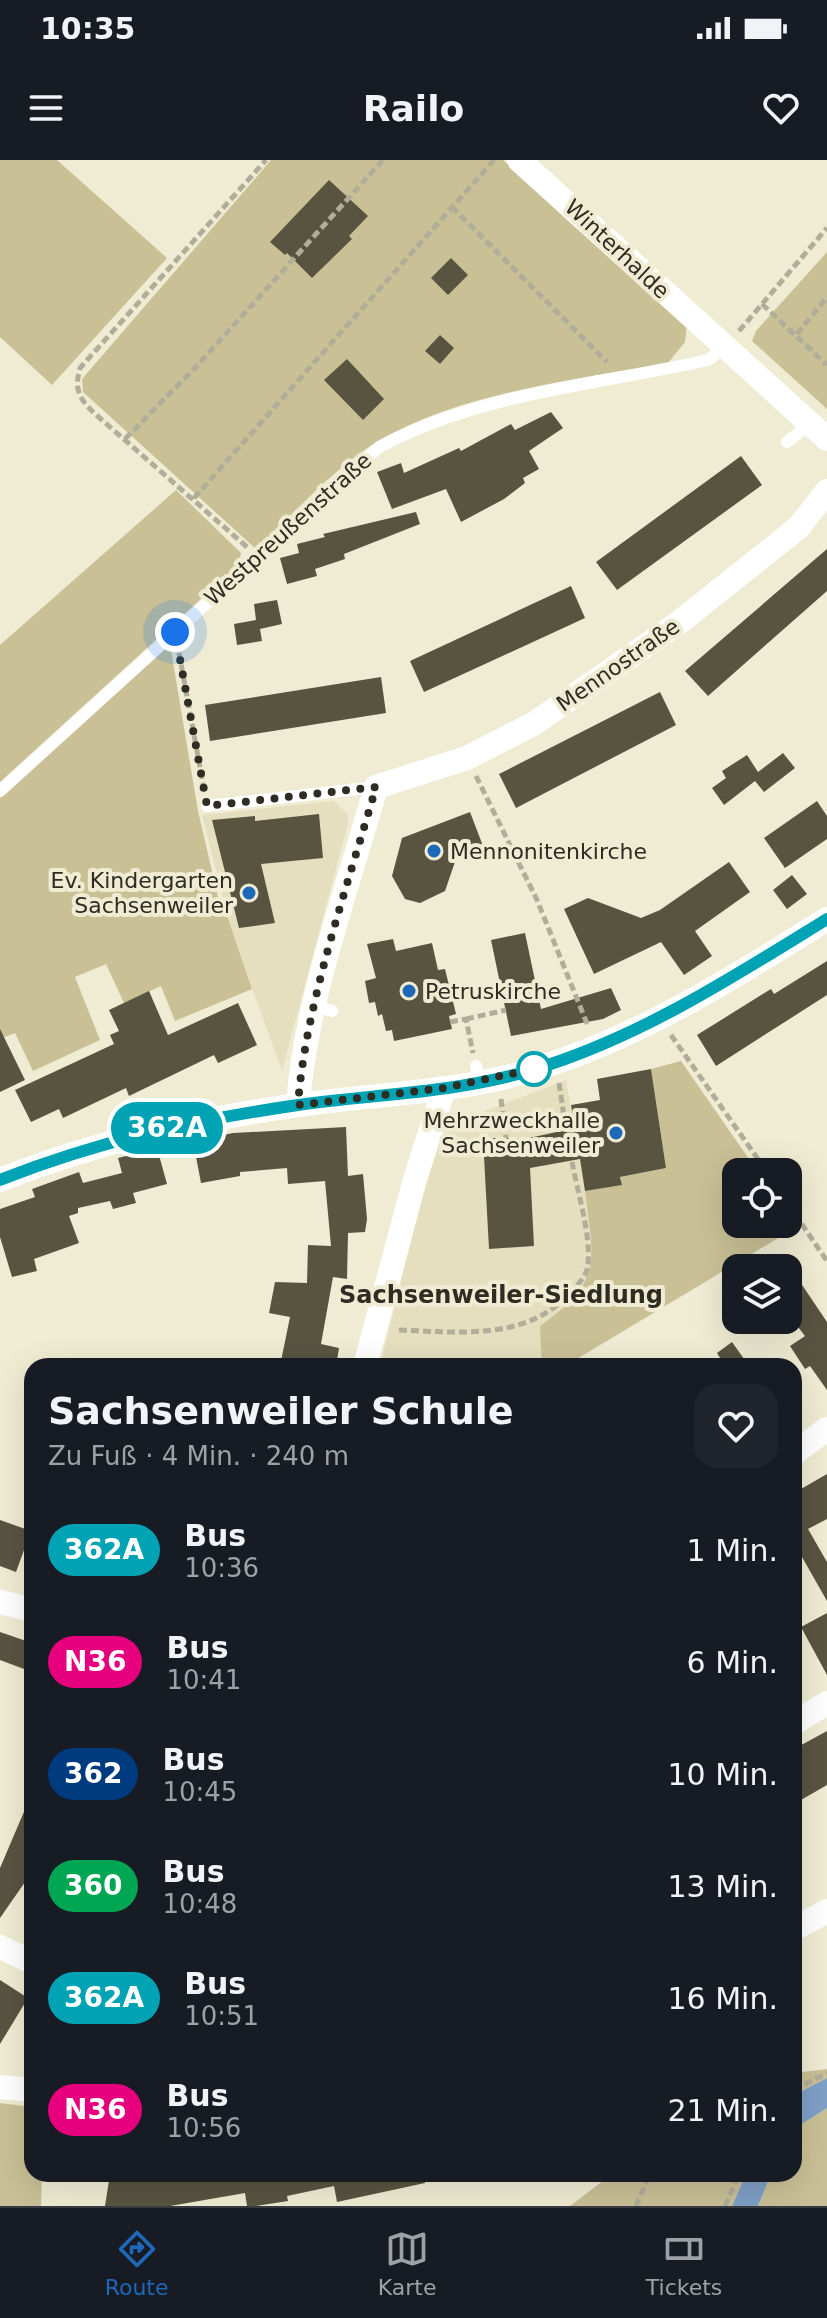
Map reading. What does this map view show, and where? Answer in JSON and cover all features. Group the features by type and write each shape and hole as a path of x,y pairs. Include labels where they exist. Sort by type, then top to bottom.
{"street":[{"name":"Winterhalde","path":"519,160 819,432"},
{"name":"Mennostraße","path":"376,787 467,758 535,723 622,665 799,527 827,491"},
{"path":"298,1105 300,1069 324,1008 376,787"},
{"path":"0,1180 70,1152 146,1131 298,1105 444,1088 484,1075 555,1062 618,1039 659,1018 827,919"},
{"path":"367,1358 414,1183 444,1088"},
{"path":"802,1447 827,1429"},
{"path":"0,1602 24,1608"},
{"path":"802,1718 827,1703"},
{"path":"802,1925 827,1911"},
{"path":"0,1947 24,1958"},
{"path":"0,2087 24,2086"}],"lane":[{"name":"Westpreußenstraße","path":"0,791 356,465 400,436 493,401 708,360 719,343"},
{"path":"787,442 819,432"},
{"name":"Mennostraße","path":"207,806 376,787"}],"path":[{"path":"256,556 80,398 76,385 80,368 266,160"},
{"path":"125,439 193,370 383,160"},
{"path":"194,498 494,160"},
{"path":"452,207 621,376"},
{"path":"719,343 762,304 827,228"},
{"path":"797,334 827,297"},
{"path":"762,304 827,365"},
{"path":"175,632 207,806"},
{"path":"467,758 537,900 589,1029"},
{"path":"450,1022 506,1010"},
{"path":"659,1018 757,1158"},
{"path":"466,1019 471,1042"},
{"path":"555,1062 567,1131 575,1130"},
{"path":"484,1075 506,1138"},
{"path":"397,1330 477,1332 538,1320 561,1303 580,1281 588,1262 572,1161"},
{"path":"802,1224 827,1261"},
{"path":"802,2086 827,2073"},
{"path":"636,2206 646,2182"},
{"path":"725,2206 736,2182"}],"shaded area":[{"path":"0,160 57,160 167,258 52,385 0,337"},
{"path":"271,160 503,160 687,322 685,342 668,363 520,390 413,423 380,440 347,463 256,549 83,392 82,379"},
{"path":"827,252 827,409 752,341 756,331"},
{"path":"176,490 241,553 239,564 0,782 0,645"},
{"path":"170,644 198,811 222,914 226,913 252,989 175,1021 161,986 124,1003 106,964 75,977 100,1040 33,1071 15,1033 0,1039 0,798"},
{"path":"333,801 348,814 348,824 282,1071 231,930 202,815"},
{"path":"681,1061 748,1158 722,1158 722,1238 778,1238 752,1254 722,1254 722,1272 578,1358 542,1358 540,1326 575,1296 590,1268 591,1236 585,1191 621,1185 621,1177 666,1168 651,1069"},
{"path":"566,1080 586,1191 621,1185 621,1177 666,1168 569,1358 382,1358 433,1153 440,1138 472,1116"},
{"path":"827,2069 827,2078 802,2091 802,2072"},
{"path":"0,2103 24,2106 24,2182 42,2182 41,2206 0,2206"},
{"path":"827,2108 827,2206 758,2206 768,2182 802,2182 802,2124"},
{"path":"602,2182 742,2182 732,2206 570,2206"}],"water":[{"path":"827,2078 827,2108 802,2124 802,2091"},
{"path":"742,2182 768,2182 758,2206 732,2206"}],"building":[{"path":"329,180 368,216 349,236 352,239 312,278 287,253 285,255 270,242"},
{"path":"451,258 468,275 448,295 431,278"},
{"path":"440,335 454,348 440,364 425,351"},
{"path":"347,359 384,399 363,420 324,380"},
{"path":"551,412 563,428 529,451 539,469 523,478 525,483 504,499 461,522 446,489 392,509 377,472 401,463 404,473 459,448 461,451 511,424 515,430"},
{"path":"741,456 762,485 617,590 596,562"},
{"path":"416,512 420,524 344,554 345,559 315,569 317,576 287,584 280,558 299,553 297,544 325,537 323,534"},
{"path":"827,549 827,591 708,696 685,671"},
{"path":"571,586 585,618 424,692 410,661"},
{"path":"277,600 282,624 260,629 262,641 237,645 234,624 256,620 254,604"},
{"path":"381,677 386,713 210,741 205,705"},
{"path":"660,692 676,725 516,808 499,774"},
{"path":"783,753 795,768 764,792 755,781 724,805 712,788 726,778 722,771 747,755 758,772"},
{"path":"817,801 827,816 827,839 785,868 764,838"},
{"name":"Mennonitenkirche","path":"470,812 483,846 457,856 445,891 420,903 405,899 392,876 402,838"},
{"name":"Ev. Kindergarten Sachsenweiler","path":"319,814 323,858 261,864 275,923 239,928 212,820 255,816 255,821"},
{"path":"729,862 750,892 695,931 712,956 684,975 661,942 594,974 564,909 588,898 641,918 660,910"},
{"path":"792,875 807,894 787,909 773,890"},
{"path":"525,933 541,1009 611,988 621,1010 603,1019 511,1036 491,940"},
{"name":"Petruskirche","path":"393,939 396,951 432,943 438,970 445,969 456,1014 449,1016 452,1029 394,1041 392,1030 386,1031 375,1002 369,1003 365,981 376,978 367,944"},
{"path":"827,961 827,995 716,1066 697,1035 771,989 774,994"},
{"path":"149,991 168,1035 238,1003 257,1045 218,1063 214,1055 129,1096 126,1088 63,1118 59,1109 31,1122 15,1090 114,1044 110,1035 119,1031 109,1010"},
{"path":"0,1029 25,1080 0,1092"},
{"path":"651,1069 666,1168 620,1177 622,1185 585,1191 580,1159 530,1168 534,1246 489,1249 483,1138 529,1138 575,1128 571,1105 600,1100 597,1079"},
{"path":"346,1127 348,1176 363,1174 367,1219 365,1232 348,1233 347,1279 333,1277 321,1344 339,1348 337,1358 282,1358 290,1317 269,1313 275,1282 307,1283 308,1245 331,1246 325,1181 288,1184 287,1168 240,1172 240,1176 201,1183 193,1141 233,1133"},
{"path":"157,1148 167,1184 133,1193 136,1203 113,1209 110,1201 78,1208 78,1213 69,1216 79,1243 34,1259 37,1271 12,1277 0,1237 0,1209 35,1197 32,1189 79,1172 83,1183 122,1173 118,1158"},
{"path":"802,1285 827,1322 827,1390 810,1366 805,1369 802,1358 798,1358 790,1346 805,1336 802,1332"},
{"path":"732,1342 743,1358 720,1358 717,1353"},
{"path":"827,1474 827,1519 808,1529 827,1562 827,1601 802,1557 802,1488"},
{"path":"0,1520 24,1529 24,1550 16,1572 0,1566"},
{"path":"827,1613 827,1675 802,1629"},
{"path":"0,1632 24,1640 24,1669 0,1660"},
{"path":"827,1731 827,1785 802,1799 802,1745"},
{"path":"24,1812 24,1884 0,1918 0,1868"},
{"path":"0,1980 24,1995 24,2005 0,2044"},
{"path":"109,2182 425,2183 337,2202 334,2186 287,2196 288,2201 256,2206 247,2206 245,2193 170,2206 105,2206"}],"bus line":[{"name":"362A","path":"0,1180 70,1152 146,1131 298,1105 444,1088 529,1071 629,1034 746,969 827,919"}],"place":[{"name":"Mennonitenkirche","path":"434,851"},
{"name":"Ev. Kindergarten Sachsenweiler","path":"249,893"},
{"name":"Petruskirche","path":"409,991"},
{"name":"Mehrzweckhalle Sachsenweiler","path":"616,1133"}],"district":[{"name":"Sachsenweiler-Siedlung","path":"501,1295"}],"route":[{"path":"175,632 207,806 376,787 327,959 300,1069 298,1105 444,1088 534,1069"}]}
